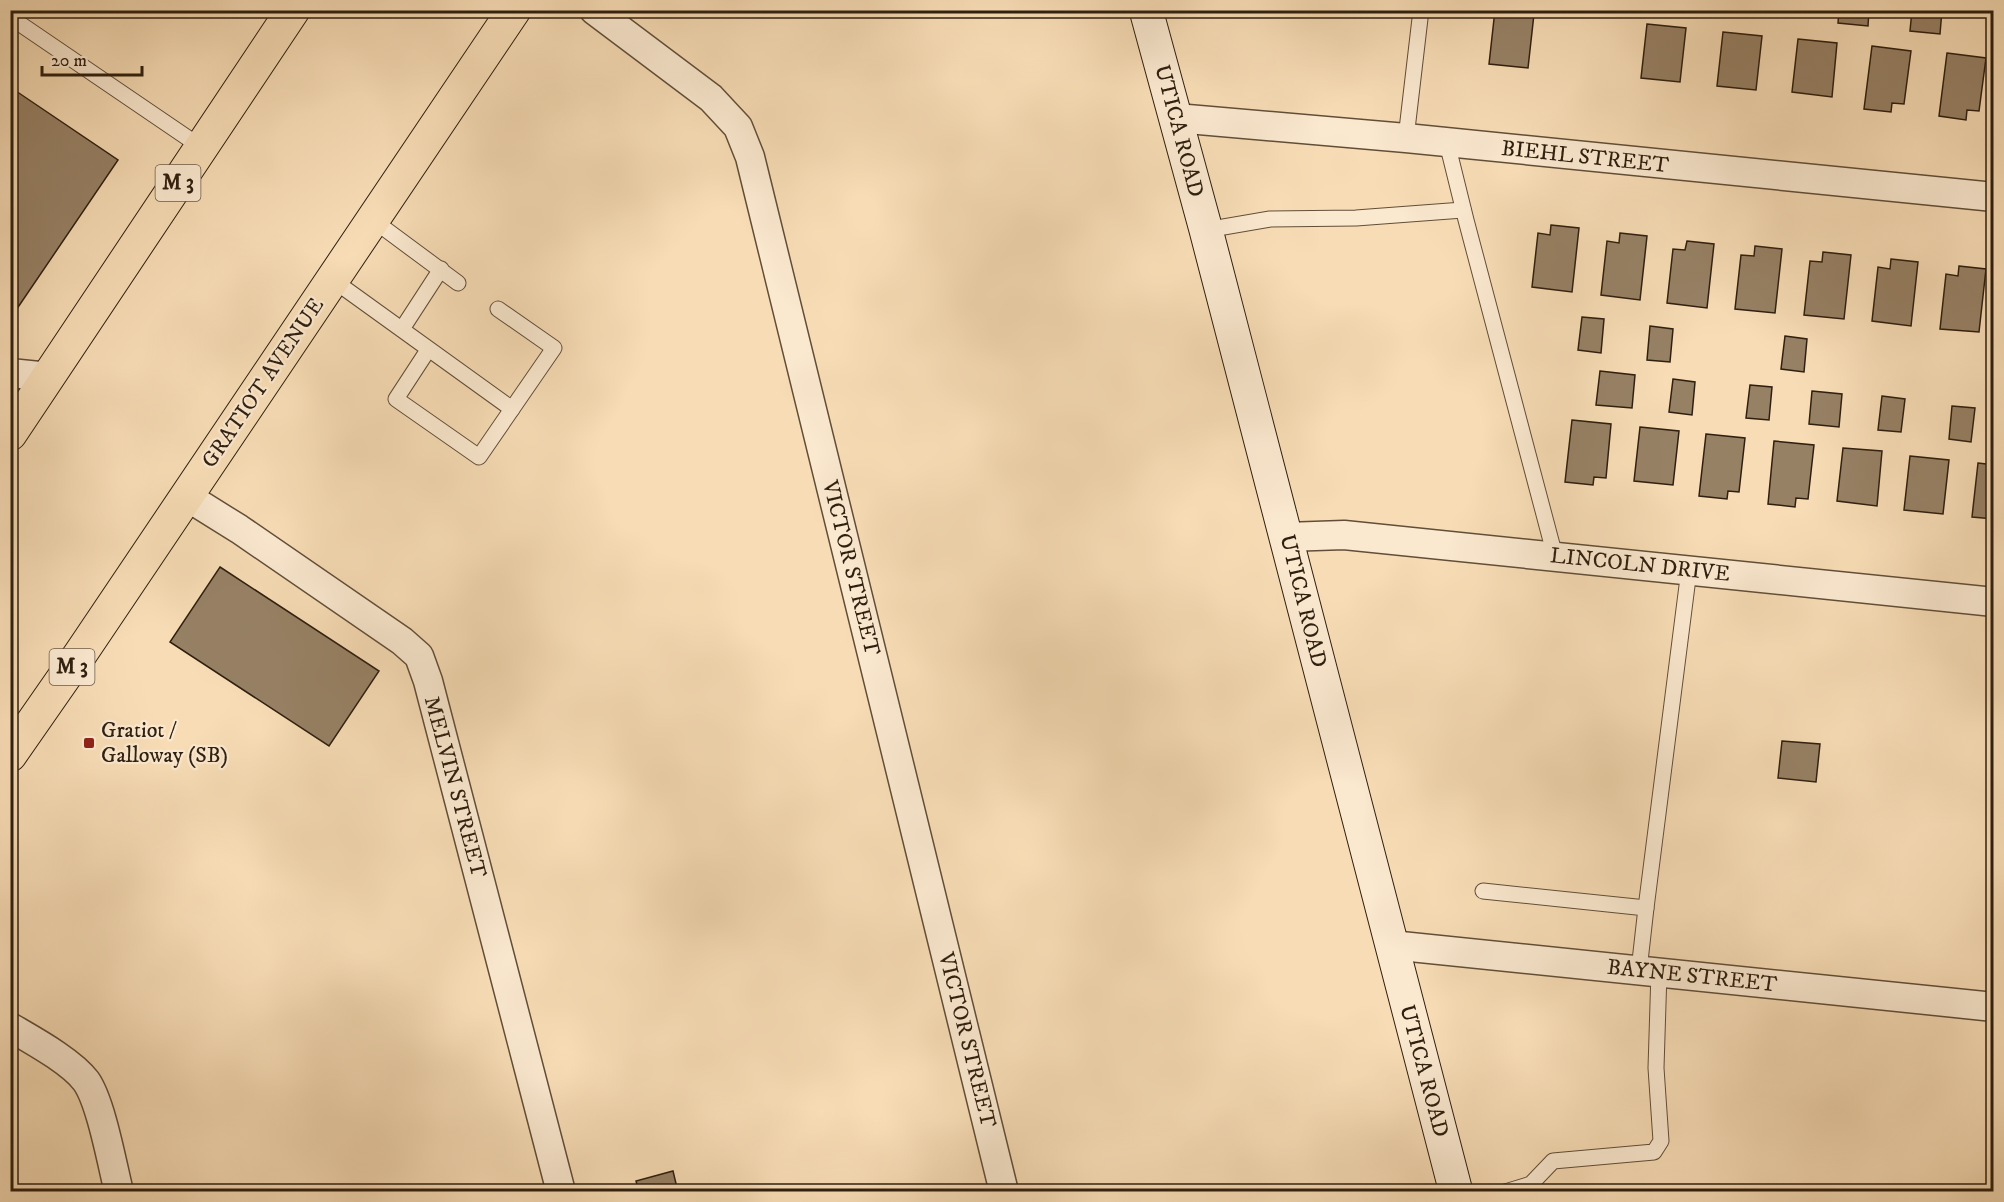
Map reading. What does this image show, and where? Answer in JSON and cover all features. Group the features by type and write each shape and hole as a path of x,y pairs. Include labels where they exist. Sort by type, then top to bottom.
{"main road":[{"name":"M 3","path":"10,434 292,10"},
{"name":"GRATIOT AVENUE","path":"10,755 514,10"},
{"name":"UTICA ROAD","path":"1146,10 1206,230 1456,1191"}],"street":[{"name":"VICTOR STREET","path":"594,10 711,98 738,127 750,158 1004,1191"},
{"name":"BIEHL STREET","path":"1176,118 1406,138 1994,197"},
{"path":"10,373 49,377"},
{"name":"MELVIN STREET","path":"186,496 239,529 402,641 418,656 428,681 561,1191"},
{"name":"LINCOLN DRIVE","path":"1286,537 1344,535 1994,602"},
{"name":"BAYNE STREET","path":"1391,945 1994,1007"},
{"path":"10,1027 74,1068 86,1081 95,1099 119,1191"}],"lane":[{"path":"1406,138 1421,10"},
{"path":"10,16 201,147"},
{"path":"1448,143 1463,210 1555,556"},
{"path":"1206,230 1270,219 1356,218 1463,210"},
{"path":"373,220 458,283"},
{"path":"402,329 441,269"},
{"path":"333,280 512,409"},
{"path":"428,350 396,399 479,457 554,348 498,309"},
{"path":"1505,1191 1531,1184 1553,1161 1654,1152 1661,1141 1646,908 1689,570"},
{"path":"1483,891 1646,908"}],"building":[{"path":"1495,10 1534,14 1528,68 1489,64"},
{"path":"1839,10 1869,10 1868,26 1838,23"},
{"path":"1912,10 1942,10 1940,34 1910,31"},
{"path":"1991,13 1994,14 1994,48 1988,47"},
{"path":"1647,24 1686,28 1680,82 1641,78"},
{"path":"1723,32 1762,36 1756,90 1717,86"},
{"path":"1798,39 1837,43 1832,97 1792,92"},
{"path":"1872,46 1911,51 1904,104 1892,103 1891,112 1864,109"},
{"path":"1947,53 1986,58 1979,111 1967,110 1966,120 1939,116"},
{"path":"10,87 118,160 10,319"},
{"path":"1551,225 1579,228 1572,292 1532,287 1538,233 1550,235"},
{"path":"1620,233 1647,236 1640,300 1601,295 1607,241 1619,243"},
{"path":"1687,241 1714,244 1707,308 1667,303 1673,249 1685,250"},
{"path":"1755,246 1782,249 1775,313 1735,309 1741,255 1754,256"},
{"path":"1823,252 1851,255 1844,319 1804,315 1810,261 1822,262"},
{"path":"1891,259 1918,262 1911,326 1872,321 1878,267 1890,269"},
{"path":"1959,266 1986,269 1979,332 1940,329 1946,274 1958,276"},
{"path":"1582,317 1604,319 1601,353 1578,350"},
{"path":"1650,326 1673,329 1670,362 1647,360"},
{"path":"1785,336 1807,339 1804,372 1781,369"},
{"path":"1600,371 1635,375 1632,408 1596,405"},
{"path":"1673,379 1695,382 1692,415 1669,412"},
{"path":"1750,385 1772,387 1769,420 1746,418"},
{"path":"1812,391 1842,394 1839,427 1809,424"},
{"path":"1882,396 1905,399 1901,432 1878,430"},
{"path":"1952,406 1975,408 1971,442 1949,439"},
{"path":"1572,420 1611,424 1606,478 1594,477 1593,485 1565,482"},
{"path":"1640,427 1679,431 1673,485 1634,481"},
{"path":"1706,434 1745,438 1739,492 1728,491 1727,499 1699,496"},
{"path":"1774,441 1814,445 1808,499 1796,498 1795,507 1768,504"},
{"path":"1843,448 1882,451 1877,506 1837,501"},
{"path":"1910,456 1949,460 1943,514 1904,510"},
{"path":"1978,463 1994,465 1994,519 1972,517"},
{"path":"220,567 379,671 329,746 170,642"},
{"path":"1782,741 1820,744 1816,782 1778,778"},
{"path":"673,1171 678,1192 639,1192 636,1181"}],"place":[{"name":"Gratiot / Galloway (SB)","path":"89,743"}]}
